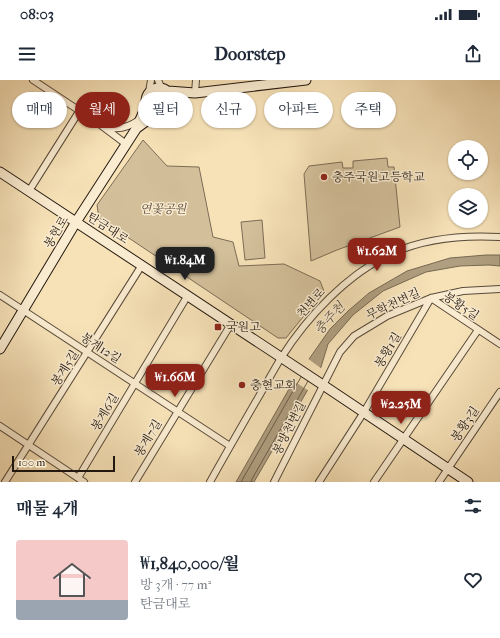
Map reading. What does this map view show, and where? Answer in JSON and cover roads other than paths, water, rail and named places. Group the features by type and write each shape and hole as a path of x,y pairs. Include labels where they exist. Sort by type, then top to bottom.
{"main road":[{"path":"149,92 162,86 195,93 306,80"},
{"name":"봉현로","path":"0,349 76,222 138,124"},
{"name":"탄금대로","path":"0,172 323,385"},
{"path":"323,385 468,482"}],"street":[{"path":"33,80 75,107"},
{"path":"149,92 151,80"},
{"path":"195,93 196,80"},
{"path":"29,191 75,118"},
{"path":"105,128 126,144"},
{"name":"천변로","path":"210,482 282,358 305,326 333,295 364,269 393,253 420,243 453,237 500,237"},
{"name":"봉계5길","path":"5,482 142,265"},
{"name":"무학천변길","path":"323,385 340,352 354,336 387,316 431,298 463,291 500,289"},
{"name":"봉계12길","path":"0,295 230,446"},
{"name":"봉계6길","path":"78,478 188,295"},
{"name":"봉황5길","path":"431,298 500,344"},
{"name":"봉황1길","path":"319,482 364,412 431,298"},
{"name":"봉계7길","path":"135,482 231,324"},
{"path":"374,482 478,330"},
{"name":"봉방천변길","path":"274,482 323,385"},
{"name":"봉황3길","path":"439,482 500,392"},
{"path":"0,426 84,482"}],"water":[{"name":"충주천","path":"500,255 500,266 460,266 426,272 383,291 353,315 328,344 321,367 254,482 236,482 293,382 330,329 348,311 369,293 407,271 450,258"}],"place":[{"name":"충주국원고등학교","path":"324,177"},
{"name":"국원고","path":"218,327"},
{"name":"충현교회","path":"242,385"}],"park label":[{"name":"연꽃공원","path":"163,209"}]}
